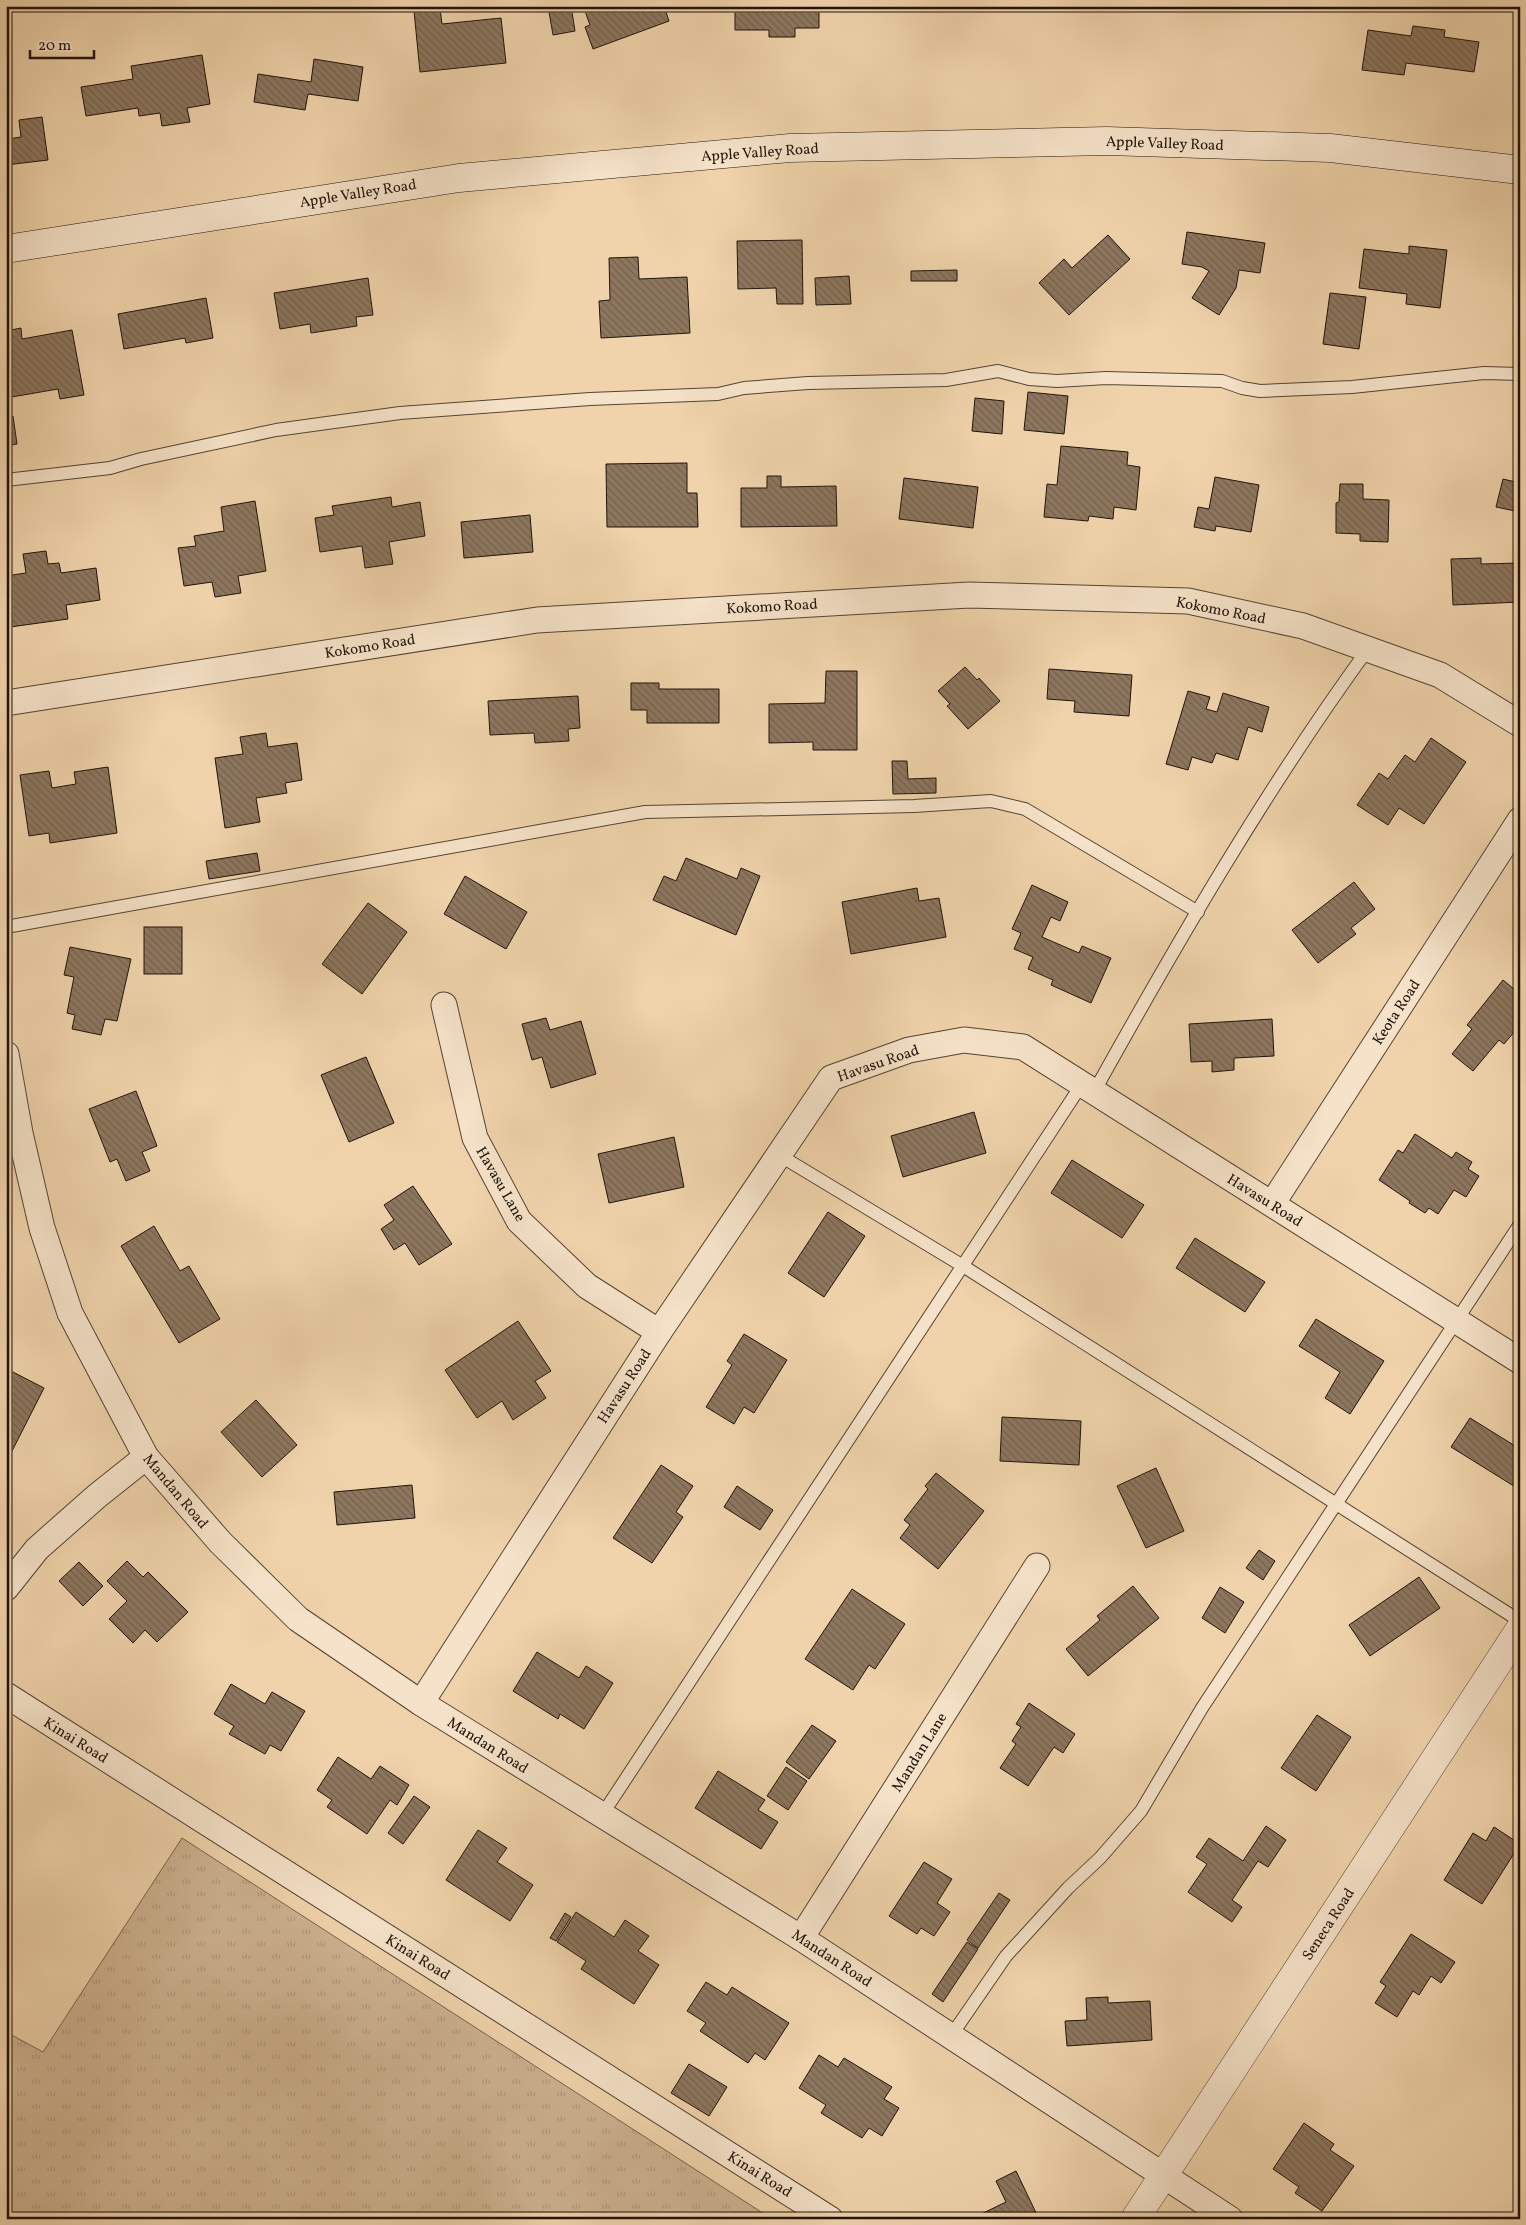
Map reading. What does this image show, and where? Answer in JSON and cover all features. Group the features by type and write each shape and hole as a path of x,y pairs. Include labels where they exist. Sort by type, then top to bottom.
{"main road":[{"name":"Apple Valley Road","path":"6,248 459,178 790,148 1107,141 1330,148 1520,170"},
{"name":"Seneca Road","path":"1135,2219 1520,1629"}],"street":[{"name":"Kokomo Road","path":"6,702 537,620 969,595 1188,600 1303,626 1440,675 1520,724"},
{"name":"Keota Road","path":"1272,1204 1520,820"},
{"name":"Havasu Lane","path":"444,1004 475,1138 519,1221 587,1286 659,1332"},
{"name":"Havasu Road","path":"421,1703 659,1332 831,1078 909,1050 964,1040 1022,1047 1520,1361"},
{"name":"Mandan Road","path":"6,1054 20,1133 42,1228 70,1313 146,1457 220,1542 298,1619 421,1703 801,1938 1230,2219"},
{"path":"6,1588 37,1549 97,1496 146,1457"},
{"name":"Mandan Lane","path":"801,1938 1037,1566"},
{"name":"Kinai Road","path":"6,1695 830,2219"}],"lane":[{"path":"6,480 110,468 141,459 276,430 400,413 590,399 718,394 744,388 771,386 946,380 998,371 1029,380 1057,381 1106,378 1222,381 1242,388 1260,391 1352,387 1444,379 1484,373 1520,374"},
{"path":"602,1815 962,1266 1088,1088 1318,718 1368,649"},
{"path":"6,927 645,812 914,806 991,801 1025,809 1198,912"},
{"path":"779,1155 962,1266 1520,1621"},
{"path":"951,2036 1006,1956 1068,1888 1100,1858 1141,1811 1202,1708 1520,1224"}],"green space":[{"path":"182,1838 772,2219 6,2219 6,2032 43,2052"}],"building":[{"path":"548,6 571,6 575,31 553,35"},
{"path":"599,6 664,6 669,21 593,49 585,27 590,25 585,11"},
{"path":"735,6 819,6 819,28 795,28 795,37 769,37 769,30 735,30"},
{"path":"440,8 442,24 501,18 506,63 420,72 414,11"},
{"path":"1413,26 1445,30 1444,37 1479,42 1474,72 1406,63 1404,75 1362,70 1368,30 1411,36"},
{"path":"202,55 210,104 187,108 190,122 162,126 160,113 139,116 138,108 86,116 81,87 133,79 131,66"},
{"path":"314,59 363,67 358,101 308,94 305,110 254,102 258,74 311,82"},
{"path":"42,117 48,160 6,165 6,120 8,139 21,137 19,120"},
{"path":"1187,232 1265,243 1260,273 1239,270 1236,288 1219,315 1192,298 1209,271 1202,267 1182,264"},
{"path":"1108,235 1130,259 1069,315 1039,283 1064,259 1072,268"},
{"path":"802,240 803,304 777,304 776,288 738,289 737,241"},
{"path":"1409,246 1447,250 1440,308 1406,304 1407,294 1359,288 1364,249 1409,254"},
{"path":"638,257 639,279 687,277 690,333 601,338 599,301 610,300 609,258"},
{"path":"957,270 957,281 911,281 911,271"},
{"path":"849,276 851,304 816,305 815,278"},
{"path":"368,278 373,315 356,317 357,326 311,333 310,324 280,329 274,293"},
{"path":"1330,293 1366,297 1359,349 1323,344"},
{"path":"206,298 213,338 186,343 185,338 124,349 118,314"},
{"path":"21,328 22,339 72,330 84,395 60,399 58,389 6,398 6,331"},
{"path":"1028,392 1068,396 1064,434 1024,430"},
{"path":"975,398 1004,401 1002,434 972,431"},
{"path":"13,416 17,444 6,446 6,417"},
{"path":"1061,446 1128,452 1127,465 1140,467 1136,510 1114,507 1113,519 1089,516 1088,521 1044,517 1047,484 1057,485"},
{"path":"687,463 687,493 697,493 698,527 607,527 606,464"},
{"path":"767,476 781,476 781,487 836,486 837,526 741,527 741,488 767,488"},
{"path":"1215,477 1259,485 1251,532 1216,526 1215,531 1194,527 1198,507 1209,509"},
{"path":"904,478 978,487 973,528 899,519"},
{"path":"1503,479 1520,483 1520,512 1496,507"},
{"path":"1340,484 1363,484 1363,499 1389,500 1388,542 1360,541 1360,534 1336,533 1336,503 1339,502"},
{"path":"391,497 392,507 420,502 425,536 389,542 393,564 365,568 362,546 320,552 315,518 334,515 332,506"},
{"path":"255,501 266,571 238,576 241,593 215,597 212,582 184,586 178,548 196,546 194,536 224,531 221,507"},
{"path":"530,515 533,552 464,558 461,522"},
{"path":"46,551 48,564 59,563 61,573 96,568 100,600 66,605 68,619 10,627 6,602 6,576 26,573 23,554"},
{"path":"1481,558 1481,564 1520,563 1520,602 1453,605 1451,559"},
{"path":"965,667 977,680 979,678 1000,701 968,729 947,706 950,704 938,691"},
{"path":"1049,669 1132,675 1129,716 1074,712 1075,701 1047,699"},
{"path":"826,671 857,671 857,750 813,750 813,742 769,743 769,704 825,703"},
{"path":"631,683 659,683 659,689 719,689 719,723 647,723 647,710 631,710"},
{"path":"1188,691 1210,697 1206,709 1217,712 1223,693 1269,707 1262,732 1248,727 1238,760 1216,753 1212,763 1192,757 1188,770 1166,764"},
{"path":"578,696 580,728 568,729 569,741 535,743 534,733 490,735 488,701"},
{"path":"266,733 268,747 297,743 302,780 285,783 287,793 256,798 260,822 225,828 215,758 243,754 240,737"},
{"path":"1431,738 1466,762 1424,824 1399,808 1388,825 1357,805 1379,773 1388,779 1405,755 1415,762"},
{"path":"892,761 907,761 908,779 936,778 936,793 893,794"},
{"path":"108,767 117,833 50,843 49,833 29,836 20,775 49,771 52,788 76,784 74,772"},
{"path":"257,853 260,871 209,879 206,861"},
{"path":"686,858 737,879 741,868 760,876 736,935 653,900 664,876 676,881"},
{"path":"465,876 527,912 506,949 444,914"},
{"path":"1354,882 1375,909 1351,928 1356,934 1318,963 1292,930"},
{"path":"1032,885 1068,902 1060,921 1051,917 1042,937 1079,953 1082,946 1111,958 1091,1003 1051,985 1053,980 1028,969 1033,957 1014,949 1021,933 1012,929"},
{"path":"917,888 919,901 939,898 946,937 851,954 842,902"},
{"path":"368,903 407,932 362,994 322,964"},
{"path":"144,927 182,927 182,974 144,974"},
{"path":"70,947 131,959 117,1021 105,1019 101,1035 72,1029 75,1015 67,1013 74,977 64,975"},
{"path":"1503,980 1520,994 1520,1025 1504,1044 1499,1040 1473,1071 1452,1054 1472,1029 1467,1025"},
{"path":"546,1018 550,1030 581,1021 596,1074 551,1088 542,1057 532,1060 522,1024"},
{"path":"1272,1019 1274,1056 1234,1058 1234,1070 1212,1072 1212,1061 1191,1062 1189,1024"},
{"path":"366,1057 394,1123 349,1142 321,1075"},
{"path":"136,1091 157,1146 142,1152 150,1171 126,1181 117,1159 110,1162 89,1109"},
{"path":"974,1112 986,1153 903,1177 891,1136"},
{"path":"1415,1134 1452,1158 1456,1152 1472,1162 1468,1169 1479,1176 1466,1197 1454,1190 1438,1214 1429,1208 1425,1213 1379,1180 1398,1150 1403,1153"},
{"path":"674,1137 684,1187 609,1203 598,1154"},
{"path":"1072,1160 1144,1205 1122,1238 1051,1193"},
{"path":"413,1186 452,1244 419,1265 405,1243 394,1250 381,1229 394,1220 384,1205"},
{"path":"828,1212 865,1236 824,1297 788,1273"},
{"path":"154,1226 180,1271 189,1266 220,1319 179,1343 121,1246"},
{"path":"1195,1238 1265,1282 1245,1312 1176,1268"},
{"path":"1316,1319 1384,1361 1350,1414 1325,1398 1340,1372 1299,1346"},
{"path":"518,1321 551,1371 535,1381 546,1398 513,1420 502,1401 477,1418 445,1370"},
{"path":"744,1334 787,1360 754,1413 744,1407 734,1424 706,1407 732,1365 727,1361"},
{"path":"11,1371 44,1388 9,1457 6,1455 6,1381"},
{"path":"256,1400 297,1445 262,1477 221,1432"},
{"path":"1002,1417 1081,1421 1079,1465 1000,1461"},
{"path":"1470,1418 1520,1449 1520,1484 1517,1488 1451,1447"},
{"path":"661,1465 693,1486 676,1512 683,1517 652,1563 613,1538"},
{"path":"1156,1468 1184,1531 1146,1548 1117,1486"},
{"path":"936,1473 984,1511 938,1569 900,1538 910,1525 904,1520 928,1489 925,1486"},
{"path":"412,1485 415,1518 337,1525 334,1492"},
{"path":"737,1486 773,1510 760,1530 724,1507"},
{"path":"1259,1550 1275,1561 1263,1580 1246,1568"},
{"path":"127,1561 143,1577 148,1572 188,1612 157,1642 145,1630 133,1643 109,1619 127,1601 107,1581"},
{"path":"79,1562 103,1586 83,1606 59,1581"},
{"path":"1419,1577 1440,1608 1370,1656 1349,1625"},
{"path":"1133,1586 1159,1618 1088,1676 1066,1649 1100,1620 1097,1616"},
{"path":"1220,1587 1244,1602 1225,1633 1202,1618"},
{"path":"852,1589 905,1624 875,1669 869,1665 853,1690 805,1659"},
{"path":"537,1652 579,1678 586,1666 613,1683 584,1729 560,1714 558,1719 513,1691"},
{"path":"231,1684 265,1704 272,1692 305,1711 281,1751 270,1745 265,1754 229,1734 234,1726 214,1714"},
{"path":"1029,1703 1075,1734 1063,1753 1054,1747 1028,1786 1000,1768 1016,1744 1012,1741 1021,1727 1016,1724"},
{"path":"1317,1715 1351,1737 1316,1791 1281,1768"},
{"path":"812,1725 836,1741 809,1779 786,1762"},
{"path":"338,1757 371,1779 380,1766 409,1785 397,1805 390,1800 367,1834 327,1807 332,1800 317,1790"},
{"path":"786,1767 807,1781 788,1810 767,1796"},
{"path":"718,1771 765,1800 758,1810 778,1822 761,1849 695,1808"},
{"path":"414,1796 430,1807 403,1844 388,1833"},
{"path":"1266,1826 1286,1840 1268,1867 1258,1861 1232,1900 1242,1907 1232,1922 1188,1892 1207,1864 1196,1857 1209,1838 1243,1861"},
{"path":"1494,1827 1520,1844 1482,1904 1444,1880 1473,1833 1486,1841"},
{"path":"478,1830 507,1848 497,1862 533,1885 510,1921 446,1880"},
{"path":"924,1862 952,1879 937,1903 950,1912 934,1936 921,1928 917,1934 889,1916"},
{"path":"999,1893 1010,1900 978,1948 967,1940"},
{"path":"576,1912 614,1937 625,1920 649,1936 638,1951 659,1965 634,2004 581,1969 586,1961 557,1942"},
{"path":"565,1913 571,1917 556,1941 550,1938"},
{"path":"1411,1934 1455,1962 1441,1983 1431,1976 1419,1995 1413,1991 1397,2017 1375,2003 1386,1986 1380,1982"},
{"path":"967,1942 978,1949 943,2002 932,1994"},
{"path":"706,1982 727,1995 732,1987 789,2023 765,2060 755,2053 748,2063 700,2031 706,2023 687,2011"},
{"path":"1108,1997 1108,2003 1150,2001 1152,2040 1067,2046 1065,2021 1087,2020 1086,1998"},
{"path":"819,2055 838,2067 844,2058 892,2087 884,2099 899,2108 882,2136 869,2128 862,2138 821,2113 826,2105 799,2088"},
{"path":"689,2064 727,2087 709,2116 671,2093"},
{"path":"1304,2123 1334,2144 1330,2150 1354,2166 1322,2211 1295,2193 1299,2187 1273,2169"},
{"path":"1016,2171 1039,2219 976,2219 975,2217 1006,2202 996,2181"}]}
